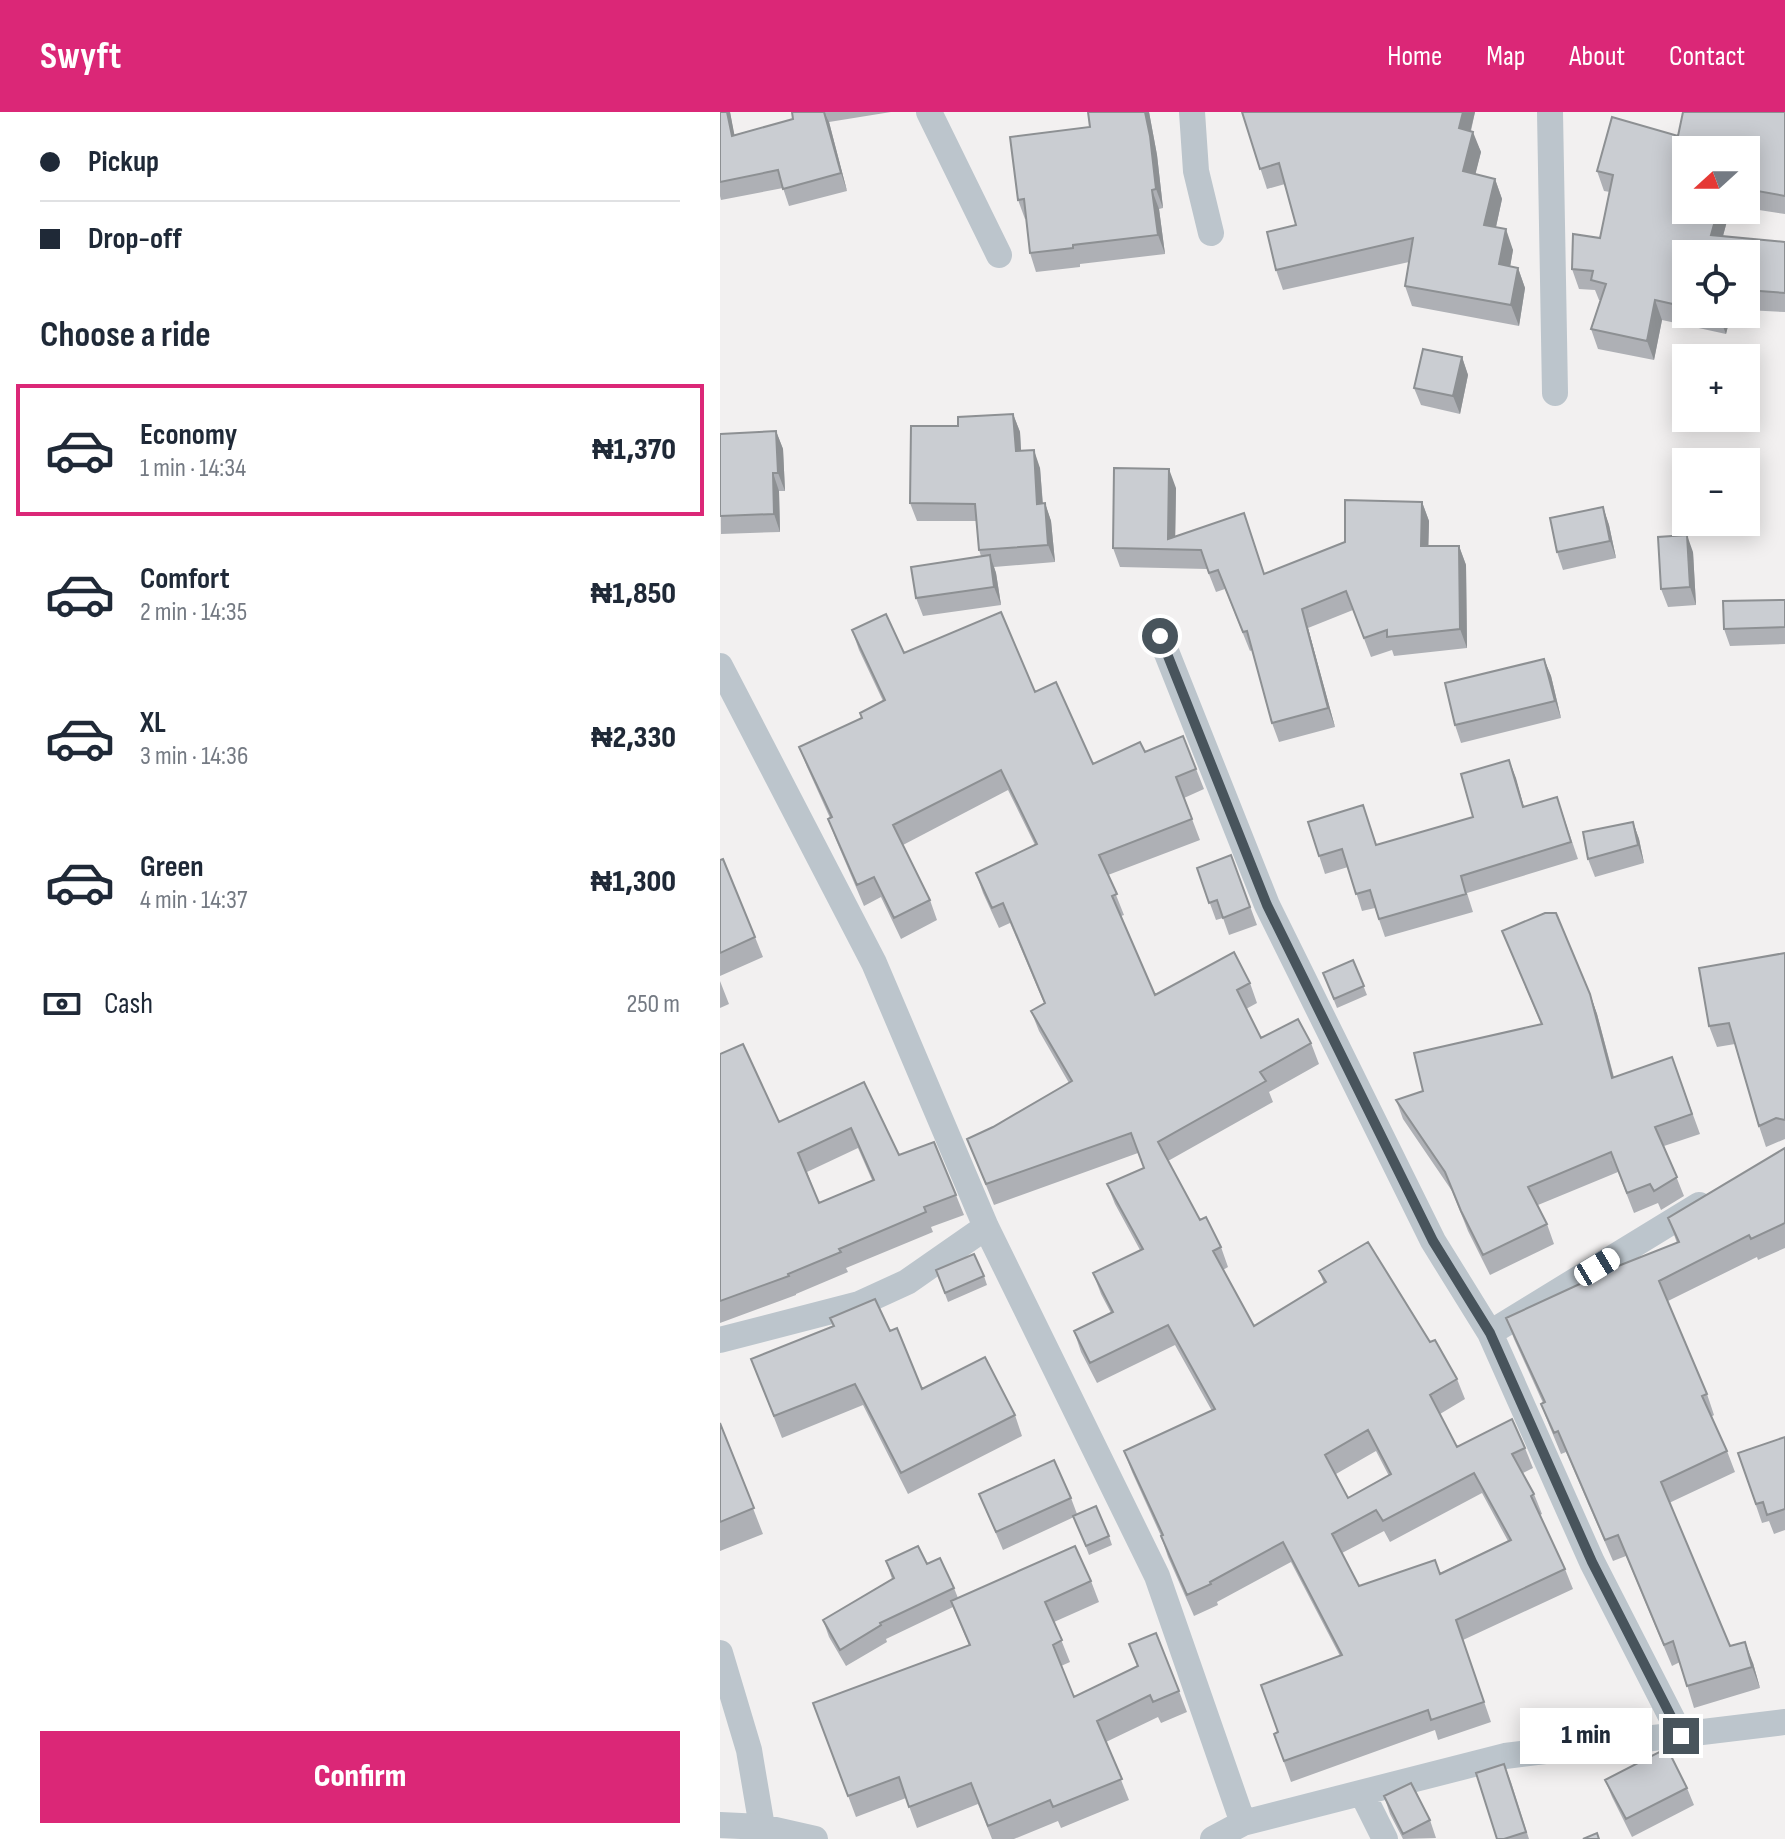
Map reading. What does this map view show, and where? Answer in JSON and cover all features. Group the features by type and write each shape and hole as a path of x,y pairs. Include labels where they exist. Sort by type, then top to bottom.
{"street":[{"path":"929,112 999,255"},
{"path":"1192,112 1196,171 1211,233"},
{"path":"1550,112 1555,393"},
{"path":"1160,636 1267,905 1433,1241 1490,1333 1592,1562 1681,1736"},
{"path":"720,666 874,963 986,1227 1157,1576 1243,1823"},
{"path":"1490,1333 1718,1194"},
{"path":"720,1340 859,1304 907,1282 986,1227"},
{"path":"720,1653 749,1750 765,1833"},
{"path":"1213,1839 1243,1823 1505,1756 1785,1722"},
{"path":"1362,1793 1385,1839"},
{"path":"720,1825 815,1839"}],"building":[{"path":"720,112 727,112 732,136 793,119 792,112 824,112 841,173 783,189 778,170 720,182"},
{"path":"1088,112 1145,112 1156,189 1152,190 1158,235 1030,253 1024,199 1018,200 1010,137 1090,127"},
{"path":"1242,112 1463,112 1459,128 1473,132 1463,171 1495,179 1484,225 1506,229 1499,264 1518,268 1511,305 1405,286 1413,238 1276,270 1267,232 1296,225 1279,163 1260,169"},
{"path":"1683,112 1785,112 1785,196 1760,192 1760,136 1678,136"},
{"path":"1612,117 1678,136 1672,136 1672,224 1714,224 1711,235 1785,242 1785,293 1760,291 1760,240 1672,240 1672,304 1655,300 1647,341 1591,329 1606,284 1591,280 1593,271 1572,269 1573,234 1600,238 1613,175 1597,171"},
{"path":"1423,349 1462,357 1453,396 1414,388"},
{"path":"1013,414 1016,451 1034,450 1037,504 1045,503 1048,545 979,550 975,504 910,503 911,426 958,426 958,417"},
{"path":"776,431 778,473 773,473 774,514 720,516 720,434"},
{"path":"1114,468 1169,469 1168,539 1244,513 1264,574 1345,542 1345,500 1422,502 1421,546 1459,546 1460,629 1387,637 1387,630 1364,638 1346,591 1302,609 1328,708 1272,723 1247,631 1243,632 1218,570 1209,573 1201,550 1113,548"},
{"path":"1603,507 1610,541 1557,552 1550,518"},
{"path":"1687,536 1690,587 1661,589 1658,537"},
{"path":"990,555 994,587 916,598 911,567"},
{"path":"1785,600 1785,627 1724,629 1723,601"},
{"path":"1001,612 1035,692 1056,682 1093,764 1140,742 1145,752 1183,736 1196,769 1176,777 1192,819 1099,855 1117,894 1112,896 1155,995 1234,952 1250,983 1237,990 1261,1038 1298,1019 1311,1043 1260,1072 1266,1081 1158,1142 1200,1220 1206,1217 1221,1247 1213,1251 1254,1326 1326,1282 1319,1271 1368,1242 1430,1342 1435,1340 1457,1379 1430,1395 1457,1447 1512,1419 1525,1448 1512,1454 1534,1494 1531,1496 1565,1569 1456,1620 1484,1702 1431,1720 1428,1710 1284,1761 1274,1734 1278,1732 1261,1685 1342,1655 1283,1542 1187,1595 1124,1451 1215,1409 1168,1325 1090,1363 1074,1331 1113,1312 1093,1273 1143,1249 1107,1184 1144,1168 1131,1133 986,1184 967,1139 1072,1081 1031,1011 1045,1003 1003,903 992,908 976,873 1037,844 1001,770 893,825 930,900 894,918 874,877 857,885 828,819 832,817 799,747 862,718 860,713 885,700 852,630 886,614 904,653","holes":["1368,1430 1391,1474 1348,1498 1325,1455","1474,1473 1511,1540 1440,1574 1435,1560 1359,1586 1332,1534 1376,1510 1383,1521"]},
{"path":"1544,659 1555,701 1455,725 1445,683"},
{"path":"1509,760 1523,807 1557,797 1571,842 1461,876 1466,894 1379,919 1370,890 1356,894 1342,849 1319,856 1308,822 1363,805 1376,845 1473,817 1461,774"},
{"path":"1633,822 1638,845 1588,859 1583,832"},
{"path":"1231,855 1250,907 1223,918 1217,900 1209,903 1197,868"},
{"path":"723,859 755,937 720,953 720,860"},
{"path":"1545,913 1556,913 1590,994 1612,1078 1672,1057 1692,1114 1655,1127 1677,1177 1654,1191 1650,1184 1627,1193 1611,1152 1528,1187 1547,1224 1483,1255 1445,1172 1396,1100 1423,1091 1414,1053 1542,1024 1502,931"},
{"path":"1785,953 1785,1120 1776,1118 1759,1126 1729,1023 1709,1026 1699,968"},
{"path":"1353,960 1364,986 1334,999 1323,973"},
{"path":"743,1044 779,1122 864,1082 899,1155 934,1142 956,1195 924,1207 926,1212 839,1249 841,1252 789,1276 720,1301 720,1054","holes":["851,1128 874,1180 819,1203 798,1153"]},
{"path":"1785,1148 1785,1223 1751,1239 1749,1235 1659,1281 1707,1394 1702,1396 1727,1451 1661,1482 1730,1646 1745,1642 1752,1667 1687,1686 1673,1641 1664,1645 1618,1535 1605,1540 1558,1431 1554,1433 1541,1404 1545,1402 1506,1318 1608,1270 1679,1242 1668,1218"},
{"path":"974,1254 984,1276 945,1293 936,1270"},
{"path":"875,1299 890,1331 897,1328 922,1389 985,1357 1015,1415 901,1473 855,1384 774,1416 751,1359 834,1326 830,1318"},
{"path":"720,1423 754,1508 720,1522"},
{"path":"1785,1437 1785,1509 1767,1515 1763,1502 1756,1504 1738,1453"},
{"path":"1054,1460 1071,1498 996,1532 979,1494"},
{"path":"1096,1506 1109,1536 1086,1546 1073,1516"},
{"path":"918,1546 927,1564 940,1558 954,1588 880,1623 840,1650 823,1620 894,1578 886,1561"},
{"path":"1075,1546 1091,1581 1045,1602 1062,1640 1053,1645 1074,1697 1138,1666 1129,1644 1156,1633 1179,1691 1153,1702 1150,1695 1097,1721 1122,1779 1053,1807 1050,1800 988,1826 971,1783 909,1807 899,1777 848,1796 813,1703 970,1645 951,1601"},
{"path":"1667,1748 1687,1788 1626,1819 1605,1780"},
{"path":"1504,1764 1526,1832 1497,1839 1476,1773"},
{"path":"1411,1783 1430,1820 1403,1834 1384,1796"},
{"path":"1597,1833 1599,1839 1583,1839"}],"route":[{"path":"1160,636 1267,905 1433,1241 1490,1333 1592,1562 1681,1736"}]}
